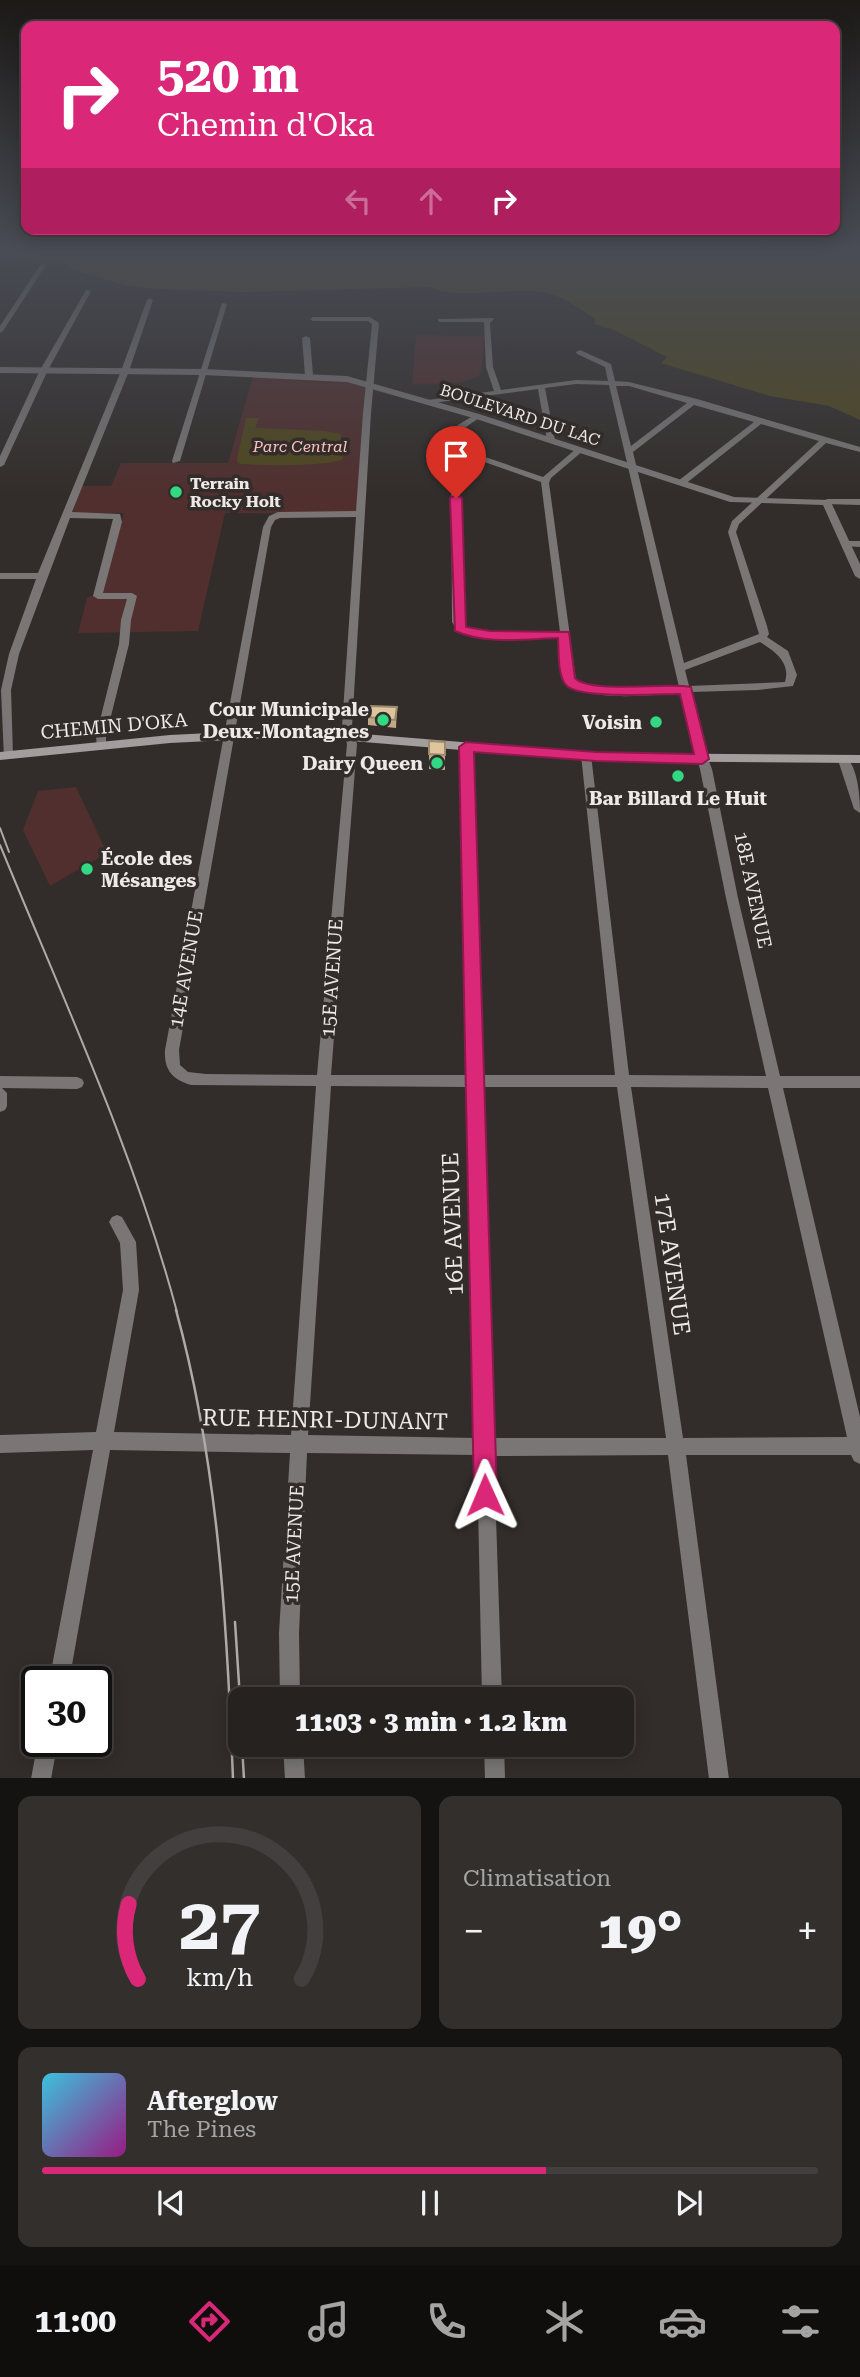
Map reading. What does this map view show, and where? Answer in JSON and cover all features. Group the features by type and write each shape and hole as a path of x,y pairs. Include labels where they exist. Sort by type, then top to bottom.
{"main road":[{"name":"CHEMIN D'OKA","path":"4,755 228,734 350,737 586,755 702,759 860,759"}],"street":[{"path":"0,465 44,370 65,332"},
{"path":"4,755 6,690 14,654 139,332"},
{"path":"176,461 215,332"},
{"name":"15E AVENUE","path":"290,1687 289,1633 299,1444 324,1079 352,744 347,727 375,332"},
{"path":"489,332 488,374 492,383 502,391"},
{"path":"496,332 498,348 495,370 502,391"},
{"path":"306,338 309,375"},
{"name":"18E AVENUE","path":"580,352 608,366 702,759 859,1449"},
{"name":"BOULEVARD DU LAC","path":"0,370 309,375 370,383 733,500 860,502"},
{"path":"428,402 541,386 611,382 643,386 860,450"},
{"path":"481,394 492,383"},
{"path":"541,386 551,440"},
{"path":"628,452 694,401"},
{"path":"476,416 457,431 457,622 460,628 471,634 564,635"},
{"path":"681,484 760,421"},
{"path":"680,668 761,638 764,634 732,532 735,523 825,439"},
{"path":"456,449 545,480"},
{"path":"545,480 580,450"},
{"path":"545,480 569,678 574,685 597,690 686,690 789,684 792,675 784,653 761,638"},
{"path":"827,502 860,576"},
{"name":"14E AVENUE","path":"324,1079 195,1080 180,1076 171,1066 172,1050 228,734 270,520 281,514 362,514"},
{"path":"67,515 117,516 118,522 98,596 132,596 101,745"},
{"path":"846,544 860,544"},
{"path":"0,576 42,576"},
{"name":"16E AVENUE","path":"466,747 492,1687"},
{"name":"17E AVENUE","path":"586,755 623,1081 676,1447 719,1778"},
{"path":"844,760 860,809"},
{"path":"324,1079 860,1082"},
{"path":"0,1082 76,1083"},
{"path":"0,1093 0,1106"},
{"path":"62,1666 131,1290 128,1242 117,1222"},
{"name":"RUE HENRI-DUNANT","path":"0,1444 103,1441 859,1449"},
{"path":"41,1778 45,1757"},
{"path":"294,1757 295,1778"},
{"path":"494,1757 495,1778"}],"green space":[{"path":"416,335 484,336 481,374 457,383 412,384"},
{"name":"Parc Central","path":"254,373 369,382 362,514 225,513 198,631 78,633 87,598 104,589 124,513 72,513 82,486 111,486 121,463 228,463"},
{"path":"76,787 107,853 50,886 23,830 38,791"}],"shaded area":[{"path":"618,332 860,332 860,420 829,406 770,396 661,363 667,357"},
{"path":"246,418 259,418 255,428 341,434 340,451 343,459 292,465 238,463"}],"building":[{"path":"370,706 397,707 395,720 368,717"},
{"path":"429,741 445,742 445,755 429,754"}],"tram line":[{"path":"0,828 9,852"},
{"path":"0,845 119,1134 160,1252 177,1312"},
{"path":"176,1310 202,1426 211,1484 223,1602 233,1778"},
{"path":"235,1622 239,1687"},
{"path":"243,1757 244,1778"}],"place":[{"name":"Terrain Rocky Holt","path":"176,492"},
{"name":"Cour Municipale Deux-Montagnes","path":"383,720"},
{"name":"Voisin","path":"656,722"},
{"name":"Dairy Queen","path":"437,763"},
{"name":"Bar Billard Le Huit","path":"678,776"},
{"name":"École des Mésanges","path":"87,869"}],"route":[{"path":"456,498 457,622 460,628 471,634 564,635 569,678 572,684 580,687 677,692 686,690 702,759 596,757 466,747 485,1495"}]}
